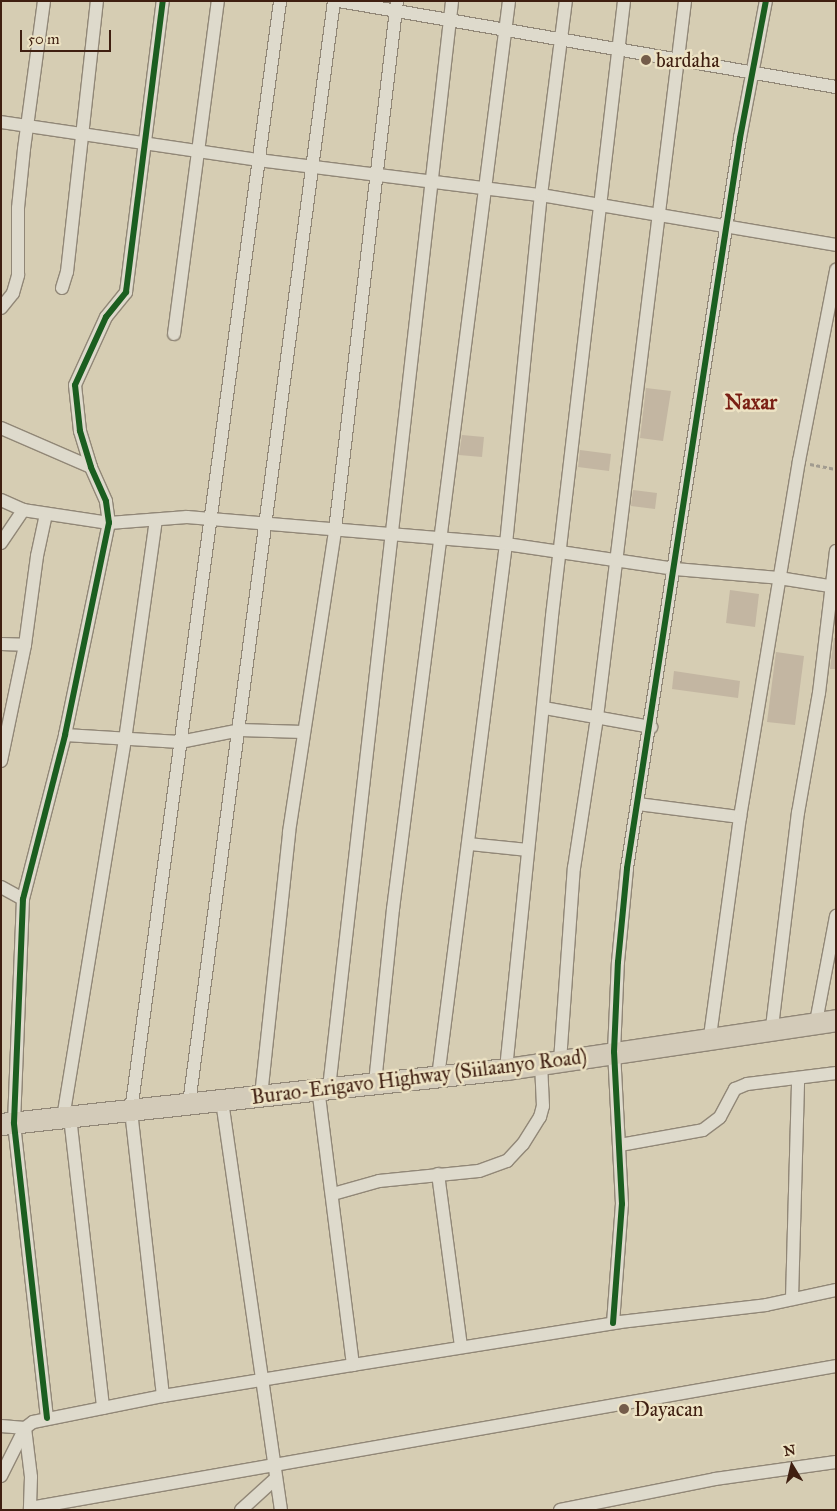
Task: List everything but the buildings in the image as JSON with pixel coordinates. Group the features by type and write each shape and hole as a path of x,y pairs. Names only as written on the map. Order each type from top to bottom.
{"highway":[{"name":"Burao-Erigavo Highway (Siilaanyo Road)","path":"8,1124 506,1069 710,1036 826,1021"}],"street":[{"path":"1,308 13,293 18,275 18,208 44,1"},
{"path":"62,288 67,272 97,1"},
{"path":"47,1418 8,1124 23,898 65,735 109,523 106,501 90,468 80,431 75,385 106,317 126,292 162,1"},
{"path":"174,334 200,150 218,1"},
{"path":"163,1396 131,1111 210,519 232,378 258,160 280,1"},
{"path":"189,1104 240,730 264,523 334,1"},
{"path":"339,1 396,6 449,21 505,28 836,87"},
{"path":"353,1365 323,1088 392,536 452,1"},
{"path":"375,1083 393,908 509,1"},
{"path":"438,1076 506,544 541,195 566,1"},
{"path":"506,1069 527,850 601,205 616,49 624,1"},
{"path":"333,1194 379,1181 494,1168 507,1161 523,1144 544,1106 551,1063 574,868 597,717 685,1"},
{"path":"612,1324 622,1204 614,1052 618,962 638,804 752,71 766,1"},
{"path":"261,1096 275,951 303,732 335,530 396,6"},
{"path":"1,122 81,132 258,160 541,195 836,245"},
{"path":"710,1036 740,817 779,578 836,270"},
{"path":"1,428 90,468"},
{"path":"1,500 23,510 109,523 187,517 440,541 506,544 675,570 779,578 833,587"},
{"path":"1,543 23,510"},
{"path":"1,761 25,645 37,556 46,514"},
{"path":"103,1408 67,1118 125,740 156,520"},
{"path":"772,1027 797,822 819,693 836,551"},
{"path":"1,644 25,645"},
{"path":"544,708 651,727"},
{"path":"65,735 180,742 240,730 303,732"},
{"path":"638,804 740,817"},
{"path":"469,844 527,850"},
{"path":"1,887 23,898"},
{"path":"826,1021 836,916"},
{"path":"620,1145 703,1130 720,1117 736,1089 747,1084 836,1073"},
{"path":"792,1299 798,1078"},
{"path":"222,1101 281,1510"},
{"path":"438,1174 461,1346"},
{"path":"1,1426 25,1428 47,1418 163,1396 262,1381 461,1346 792,1299 836,1290"},
{"path":"25,1428 30,1476 30,1509 276,1472 836,1366"},
{"path":"1,1476 25,1428"},
{"path":"560,1510 714,1479 836,1462"},
{"path":"241,1510 276,1472"}],"path":[{"path":"799,462 836,469"}],"cycle path":[{"path":"47,1418 14,1123 23,899 65,735 109,523 106,501 91,467 80,431 75,385 106,317 126,292 163,1"},
{"path":"613,1323 622,1204 614,1052 618,962 627,868 740,138 766,1"}],"place":[{"name":"bardaha","path":"646,60"},
{"name":"Dayacan","path":"624,1409"}],"district":[{"name":"Naxar","path":"751,402"}]}
